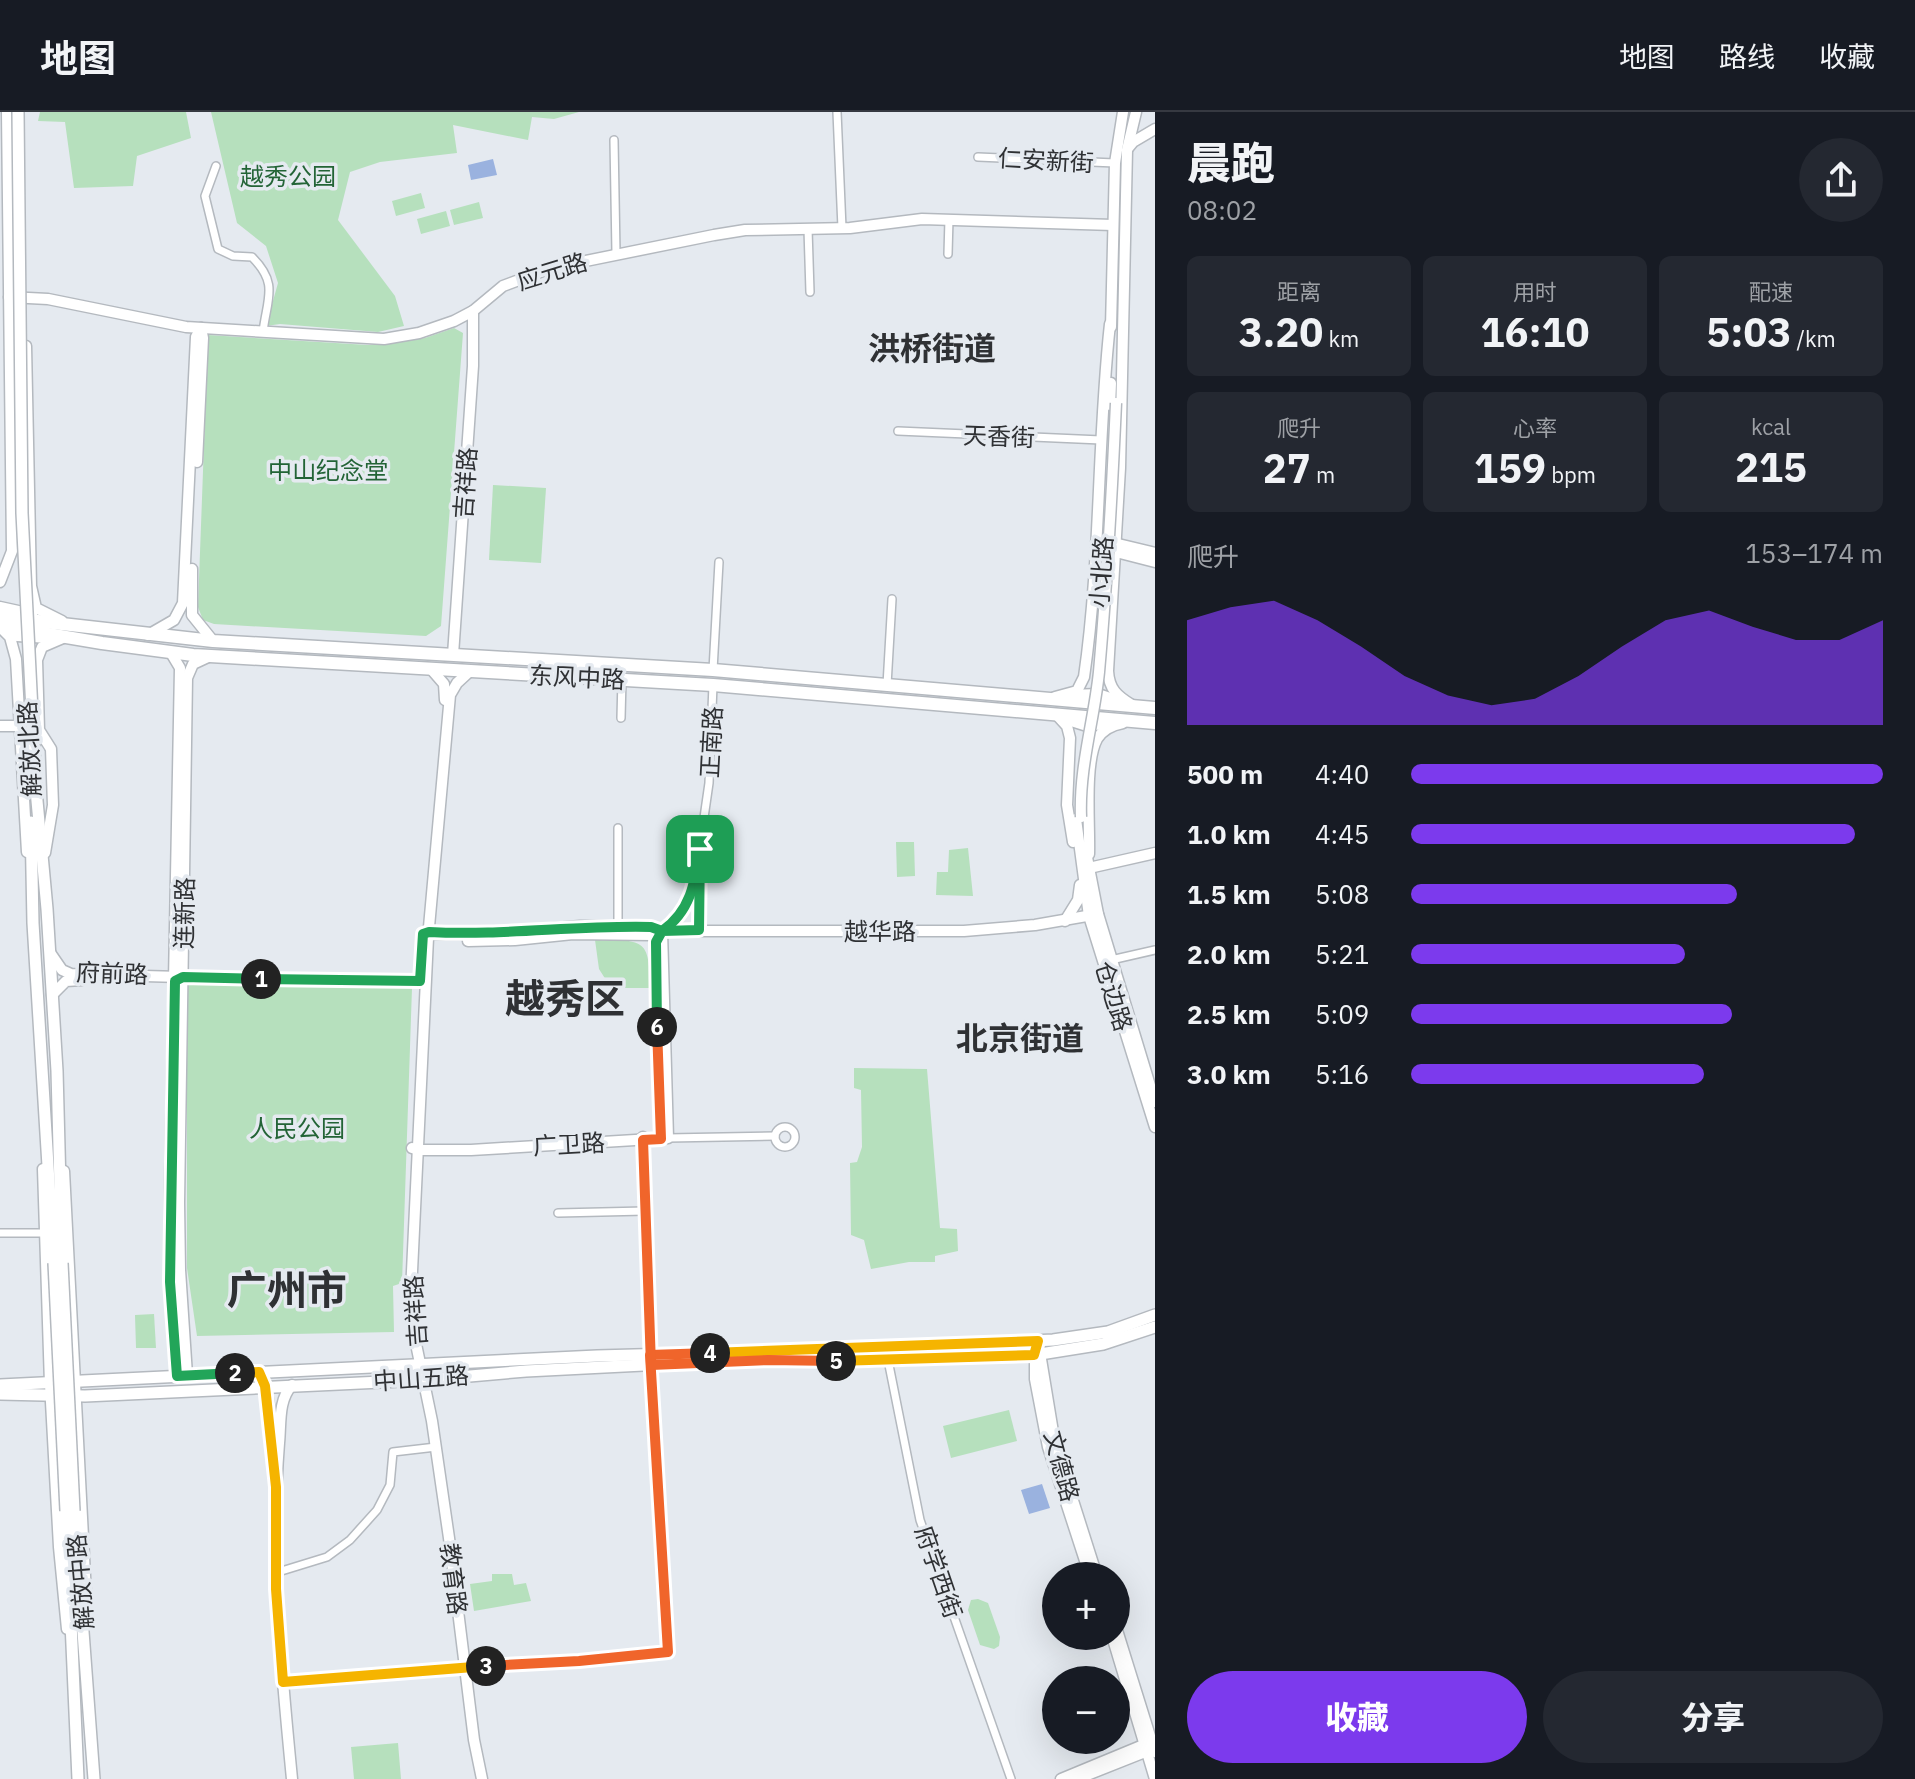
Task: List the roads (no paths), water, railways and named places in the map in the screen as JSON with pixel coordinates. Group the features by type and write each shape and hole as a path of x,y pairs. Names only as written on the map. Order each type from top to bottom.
{"highway":[{"name":"东风中路","path":"0,615 213,641 713,670 1155,708"},
{"name":"东风中路","path":"0,627 171,653 713,685 1155,723"}],"main road":[{"name":"解放北路","path":"18,112 22,528 34,790 32,880 43,1111 58,1263"},
{"name":"解放北路","path":"34,790 45,879 58,1112 61,1387"},
{"path":"791,1355 1095,1335 1155,1315"},
{"path":"791,1355 888,1360 1038,1354 1103,1344 1155,1327"},
{"name":"中山五路","path":"61,1387 259,1372 791,1355"},
{"name":"中山五路","path":"61,1387 77,1396 424,1380 650,1360"},
{"path":"0,1385 61,1387"},
{"path":"0,1394 61,1387"},
{"name":"解放中路","path":"61,1387 94,1779"},
{"name":"解放中路","path":"70,1511 71,1649 78,1779"}],"street":[{"path":"0,582 12,551 4,127 7,112"},
{"name":"解放北路","path":"18,112 31,586 36,608 76,626"},
{"path":"837,112 842,228"},
{"name":"小北路","path":"1084,671 1096,543 1110,324 1115,163 1123,112"},
{"name":"小北路","path":"1108,671 1117,548 1127,150 1136,112"},
{"path":"1127,150 1155,129"},
{"path":"1138,140 1155,135"},
{"path":"614,140 616,253"},
{"name":"仁安新街","path":"978,157 1115,163"},
{"path":"216,166 205,196 218,249 233,256 252,257 265,270 270,283 263,332"},
{"name":"应元路","path":"25,294 148,313 190,322 201,328 384,339 419,333 473,311 503,286 551,268 745,230 842,228 922,219 1113,225"},
{"path":"948,254 949,219"},
{"path":"808,229 810,292"},
{"path":"9,297 25,294"},
{"name":"吉祥路","path":"453,655 473,366 473,311"},
{"name":"小北路","path":"1110,324 1113,404"},
{"path":"148,635 174,620 183,603 196,337 201,328"},
{"path":"201,328 191,610 194,621 213,641"},
{"name":"小北路","path":"1079,818 1076,774 1091,689 1113,404 1121,350"},
{"name":"天香街","path":"898,431 1101,440"},
{"path":"1098,508 1106,517 1118,511"},
{"path":"1096,543 1155,553"},
{"path":"1117,548 1155,562"},
{"path":"12,551 18,563 25,563 30,557"},
{"path":"713,670 719,562"},
{"path":"887,685 892,599"},
{"path":"0,607 76,626"},
{"path":"0,627 10,637 15,654 26,842 32,880"},
{"path":"45,879 46,844 53,805 52,763 50,746 39,730 37,655 46,643 66,638"},
{"name":"连新路","path":"171,653 180,668 178,978 182,1376"},
{"name":"连新路","path":"178,978 187,678 193,664 200,658 210,656"},
{"name":"吉祥路","path":"424,1380 416,1366 411,1292 428,849 445,694 442,678 431,669"},
{"name":"吉祥路","path":"417,1148 420,981 450,695 470,671"},
{"path":"1084,671 1097,679 1105,677 1108,671"},
{"path":"1046,699 1077,691 1082,685 1084,671"},
{"path":"1108,671 1109,683 1117,695 1134,706"},
{"path":"621,718 622,679"},
{"name":"正南路","path":"662,931 678,918 689,900 700,849 709,783 713,685"},
{"name":"仓边路","path":"1056,714 1067,726 1070,745 1068,819 1085,865"},
{"path":"1093,749 1100,736 1110,727 1133,721"},
{"path":"0,726 20,726"},
{"path":"20,738 25,732 39,730"},
{"path":"1070,745 1074,737 1084,733 1090,737 1093,749"},
{"name":"仓边路","path":"1085,865 1093,749"},
{"name":"仓边路","path":"1079,818 1094,933 1155,1127"},
{"path":"618,828 618,926"},
{"path":"699,930 700,849"},
{"path":"1094,933 1083,926 1064,921 1078,900 1085,865 1155,853"},
{"name":"仓边路","path":"1093,915 1111,960 1155,1102"},
{"name":"越华路","path":"427,935 501,941 573,934 651,935 662,931 699,930 946,932 1064,921 1093,915"},
{"name":"越华路","path":"427,935 618,926 651,927 662,931"},
{"path":"662,931 664,1136"},
{"path":"1111,960 1155,950"},
{"name":"府前路","path":"50,953 62,970 71,974 420,981"},
{"name":"府前路","path":"52,995 70,980 178,978"},
{"path":"43,1111 44,1233 61,1387"},
{"path":"58,1112 68,1214 61,1387 60,1561 71,1649"},
{"name":"广卫路","path":"417,1148 471,1150 664,1136 775,1136"},
{"path":"283,1682 668,1652 650,1360 643,1138"},
{"path":"558,1213 645,1211"},
{"path":"0,1233 44,1233"},
{"path":"1038,1341 1038,1354"},
{"name":"文德路","path":"1038,1354 1035,1384 1048,1447 1085,1562"},
{"name":"文德路","path":"1038,1354 1055,1444 1093,1562"},
{"name":"府学西街","path":"888,1360 920,1520 1011,1779"},
{"path":"259,1372 265,1386 276,1487"},
{"name":"教育路","path":"424,1380 482,1779"},
{"path":"292,1385 282,1406 276,1487 275,1573 292,1779"},
{"path":"61,1387 77,1396 85,1558 85,1648"},
{"path":"275,1573 327,1557 350,1540 377,1510 390,1485 393,1452 436,1447"},
{"path":"1117,1650 1152,1747"},
{"path":"1123,1650 1152,1747 1155,1779"},
{"path":"1061,1779 1152,1747"},
{"path":"1077,1779 1152,1747"}],"water":[{"path":"493,159 497,175 471,180 468,165"},
{"path":"1042,1484 1050,1508 1029,1514 1021,1490"}],"district":[{"name":"洪桥街道","path":"932,348"},
{"name":"越秀区","path":"565,998"},
{"name":"北京街道","path":"1020,1038"},
{"name":"广州市","path":"287,1289"}],"park label":[{"name":"越秀公园","path":"288,176"},
{"name":"中山纪念堂","path":"328,470"},
{"name":"人民公园","path":"297,1128"}]}
